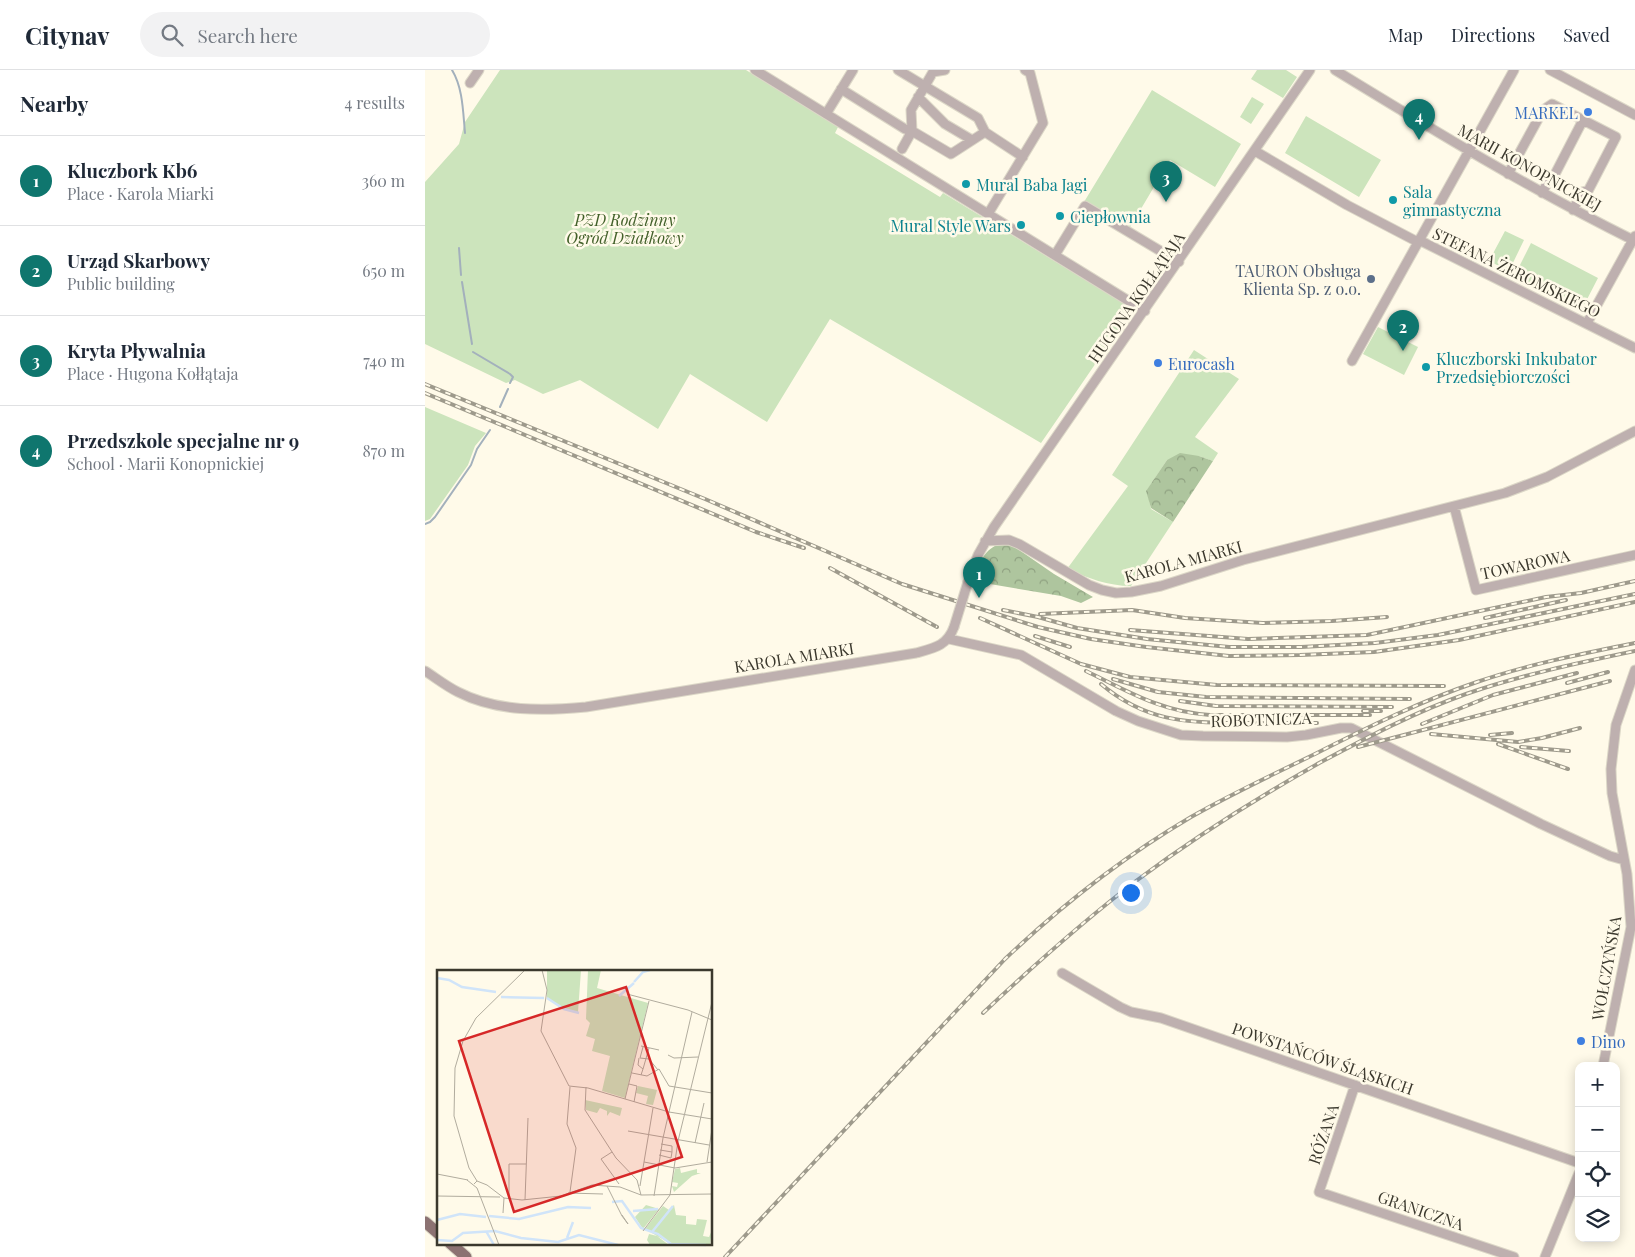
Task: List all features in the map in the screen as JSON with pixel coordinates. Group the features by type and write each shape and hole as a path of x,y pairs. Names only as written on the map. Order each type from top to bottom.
{"main road":[{"path":"425,1222 437,1232"},
{"path":"451,1244 466,1257"}],"street":[{"path":"470,82 479,70"},
{"path":"755,70 1145,311"},
{"path":"826,114 853,70"},
{"path":"899,70 978,118 985,132 1023,157"},
{"path":"902,149 912,131 911,110 933,72 945,70"},
{"path":"988,214 1043,123 1030,73 1025,70"},
{"name":"HUGONA KOŁŁĄTAJA","path":"985,541 1310,70"},
{"name":"MARII KONOPNICKIEJ","path":"1335,70 1508,174 1573,210 1634,239"},
{"path":"1352,361 1514,70"},
{"path":"1550,70 1635,115"},
{"path":"841,89 905,129 912,131 951,154 985,132"},
{"path":"919,97 945,124 972,140"},
{"path":"1508,174 1543,110 1552,104 1615,137 1587,191 1582,192 1573,210"},
{"path":"1542,193 1549,180 1553,178 1583,120"},
{"name":"STEFANA ŻEROMSKIEGO","path":"1255,151 1347,205 1635,348"},
{"path":"1055,255 1085,206 1179,262"},
{"path":"1587,323 1634,239"},
{"name":"KAROLA MIARKI","path":"985,541 1009,540 1102,590 1116,593 1131,592 1161,586 1243,560 1505,493 1547,477 1635,430"},
{"name":"TOWAROWA","path":"1454,506 1476,590 1635,555"},
{"path":"949,639 975,561 985,541"},
{"name":"KAROLA MIARKI","path":"425,671 457,692 479,701 502,706 552,710 586,707 916,653 940,646 949,639"},
{"name":"ROBOTNICZA","path":"949,639 1021,655 1116,711 1153,727 1181,734 1287,737 1351,728 1541,824 1610,856 1624,860"},
{"name":"WOŁCZYŃSKA","path":"1604,1062 1631,927 1631,873 1624,860 1612,793 1611,769 1616,725 1635,670"},
{"name":"POWSTAŃCÓW ŚLĄSKICH","path":"1062,973 1104,999 1131,1012 1161,1018 1575,1162"},
{"name":"RÓŻANA","path":"1319,1192 1355,1086"},
{"path":"1545,1257 1575,1183"},
{"name":"GRANICZNA","path":"1319,1192 1514,1257"}],"green space":[{"name":"PZD Rodzinny Ogród Działkowy","path":"500,70 746,70 838,127 835,133 940,197 943,193 1133,309 1041,443 830,319 767,422 690,374 658,429 580,380 543,394 515,380 506,383 425,344 425,182 459,144 465,122"},
{"path":"1257,70 1286,70 1297,77 1283,98 1251,79"},
{"path":"1152,90 1241,144 1215,187 1170,160 1129,229 1084,202"},
{"path":"1252,97 1264,104 1251,124 1240,117"},
{"path":"1306,116 1381,160 1359,197 1285,153"},
{"path":"1505,231 1524,240 1509,271 1489,261"},
{"path":"1531,243 1598,278 1581,311 1514,277"},
{"path":"1378,327 1418,347 1404,375 1363,354"},
{"path":"1194,350 1239,379 1195,437 1218,453 1213,461 1199,456 1167,460 1147,490 1151,509 1173,522 1131,586 1106,583 1067,569 1128,486 1112,475"},
{"path":"425,407 486,433 475,446 468,465 430,519 425,521"},
{"path":"1180,453 1199,456 1213,461 1173,522 1151,508 1146,491 1167,460"},
{"path":"1001,543 1015,547 1054,574 1093,597 1081,603 1061,596 978,582 974,574 982,559 987,552"}],"waterway":[{"path":"452,70 460,92 465,133"},
{"path":"459,248 461,275"},
{"path":"462,282 472,344"},
{"path":"473,352 510,374 513,377 510,383"},
{"path":"500,407 508,389"},
{"path":"425,524 435,517 471,465 477,449 490,430"}],"railway":[{"path":"425,384 705,499 902,584 1038,627 1091,639 1229,656 1374,652 1459,640 1635,602"},
{"path":"425,393 756,532 804,548"},
{"path":"830,568 937,627"},
{"path":"1130,630 1248,639 1367,635 1546,597 1581,593 1635,581"},
{"path":"1003,610 1077,628 1147,639 1229,647 1301,647 1375,643 1438,635 1635,594"},
{"path":"1485,618 1566,600"},
{"path":"1040,614 1132,610 1185,618 1263,623 1387,617"},
{"path":"980,618 1081,664 1130,677 1217,685 1444,686"},
{"path":"1035,636 1070,647"},
{"path":"725,1257 1005,959 1071,901 1141,848 1191,817 1237,792 1375,724 1436,697 1516,670 1635,643"},
{"path":"983,1013 1096,912 1136,881 1227,819 1321,762 1410,717 1466,694 1529,675 1635,651"},
{"path":"1086,671 1146,700 1176,710 1193,713 1210,715 1370,715"},
{"path":"1567,683 1608,672"},
{"path":"1422,724 1493,695 1577,673"},
{"path":"1113,679 1158,692 1206,697 1410,699"},
{"path":"1358,747 1610,681"},
{"path":"1101,684 1134,706 1166,717 1219,723 1317,723"},
{"path":"1180,701 1216,706 1392,707"},
{"path":"1363,711 1381,711"},
{"path":"1431,734 1518,742 1580,728"},
{"path":"1490,735 1512,733"},
{"path":"1498,744 1568,769"},
{"path":"1521,747 1569,751"}],"place":[{"name":"MARKEL","path":"1588,112"},
{"name":"Przedszkole specjalne nr 9","path":"1419,140"},
{"name":"Mural Baba Jagi","path":"966,184"},
{"name":"Sala gimnastyczna","path":"1393,200"},
{"name":"Kryta Pływalnia","path":"1166,202"},
{"name":"Ciepłownia","path":"1060,216"},
{"name":"Mural Style Wars","path":"1021,225"},
{"name":"TAURON Obsługa Klienta Sp. z o.o.","path":"1371,279"},
{"name":"Urząd Skarbowy","path":"1403,351"},
{"name":"Eurocash","path":"1158,363"},
{"name":"Kluczborski Inkubator Przedsiębiorczości","path":"1426,367"},
{"name":"Kluczbork Kb6","path":"979,598"},
{"name":"Dino","path":"1581,1041"}]}
